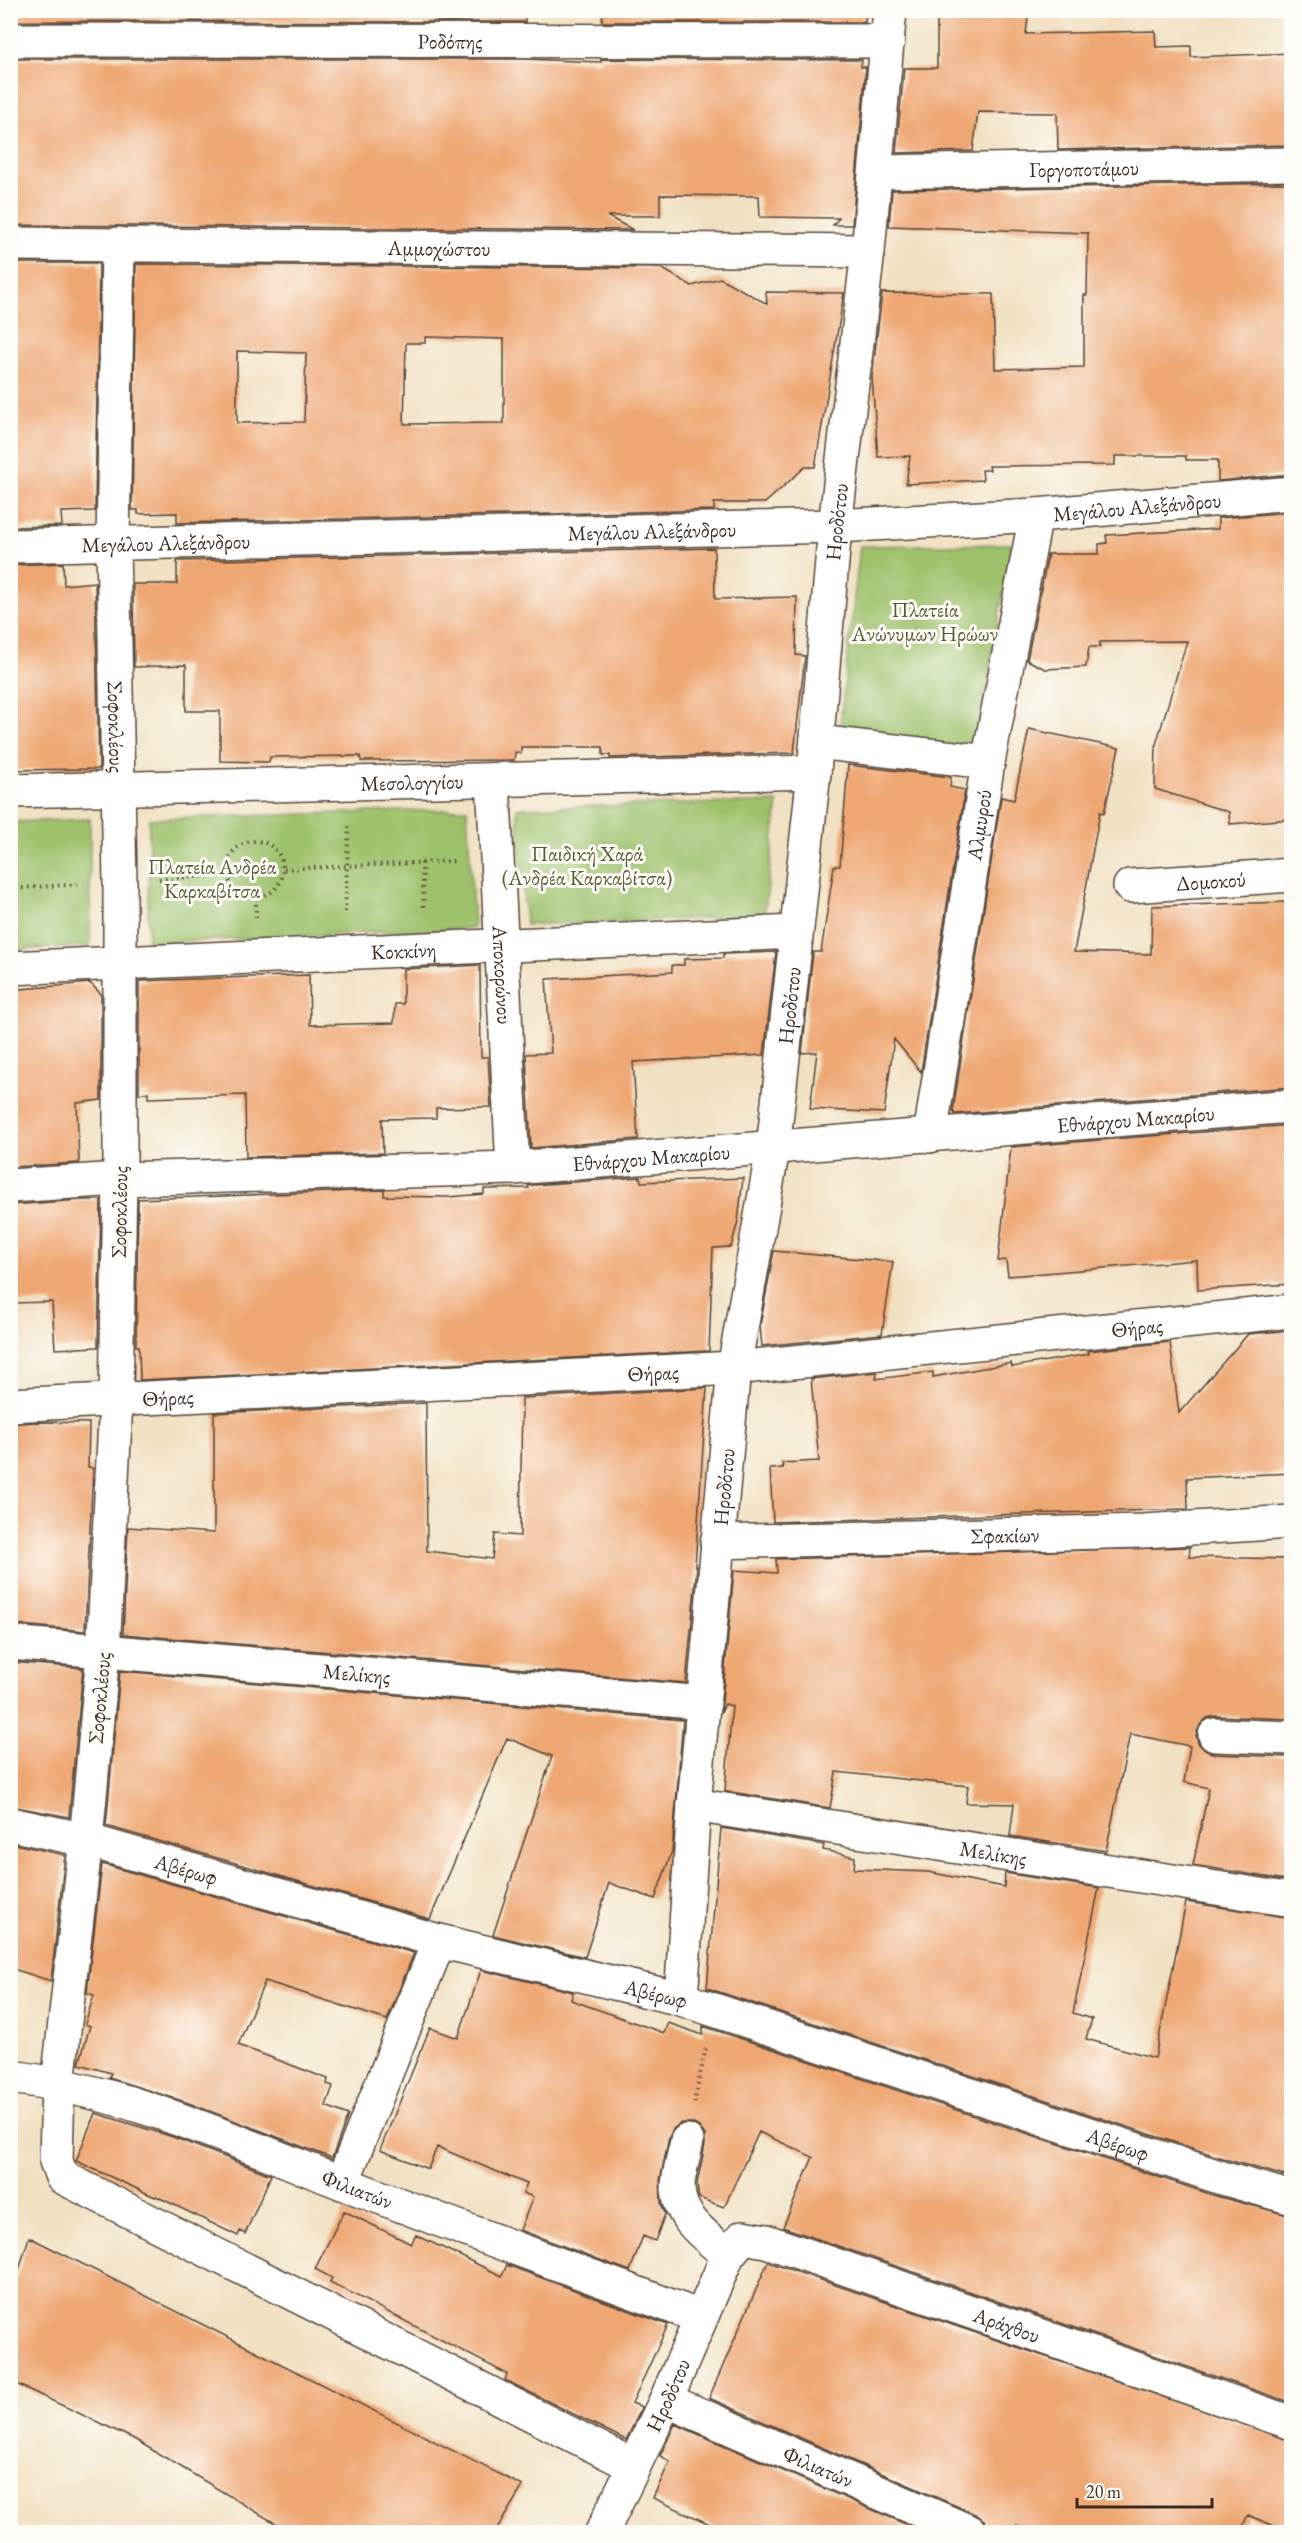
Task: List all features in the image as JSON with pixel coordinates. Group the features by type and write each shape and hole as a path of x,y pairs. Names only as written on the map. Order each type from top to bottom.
{"street":[{"name":"Ροδόπης","path":"10,40 889,26"},
{"name":"Ηροδότου","path":"681,1999 694,1805 734,1368 772,1149 816,757 836,526 868,251 889,26"},
{"name":"Γοργοποτάμου","path":"876,172 1292,164"},
{"name":"Αμμοχώστου","path":"10,244 868,251"},
{"name":"Σοφοκλέους","path":"118,244 113,544 120,790 120,1179 116,1401 103,1653 86,1840 58,2083 56,2162 62,2177 634,2466"},
{"name":"Μεγάλου Αλεξάνδρου","path":"10,546 836,526 1036,515 1292,493"},
{"name":"Αλμυρού","path":"930,1136 988,762 1036,515"},
{"name":"Μεσολογγίου","path":"10,791 493,780 816,757 988,762"},
{"name":"Αποκορώνου","path":"493,780 513,1168"},
{"name":"Δομοκού","path":"1130,886 1292,875"},
{"name":"Κοκκίνη","path":"10,969 796,932"},
{"name":"Εθνάρχου Μακαρίου","path":"10,1186 120,1179 513,1168 1292,1106"},
{"name":"Θήρας","path":"10,1405 734,1368 1292,1311"},
{"name":"Σφακίων","path":"717,1542 1143,1531 1292,1522"},
{"name":"Μελίκης","path":"10,1643 103,1653 704,1703"},
{"path":"1215,1735 1292,1738"},
{"name":"Μελίκης","path":"694,1805 1292,1900"},
{"name":"Αβέρωφ","path":"10,1824 86,1840 439,1941 681,1999 1222,2178 1292,2198"},
{"path":"342,2183 439,1941"},
{"name":"Φιλιατών","path":"10,2078 58,2083 169,2114 342,2183 700,2317"},
{"path":"687,2141 678,2188 682,2207 693,2225 728,2255"},
{"name":"Αράχθου","path":"728,2255 743,2237 766,2241 1292,2423"},
{"name":"Ηροδότου","path":"602,2532 666,2400 728,2255"},
{"name":"Φιλιατών","path":"666,2400 970,2532"}],"path":[{"path":"344,954 351,783"},
{"path":"256,840 268,843 278,851 284,869 277,887 268,895 256,898 243,895 233,887 227,875 227,863 233,851 243,843 256,840"},
{"path":"284,869 496,858"},
{"path":"10,889 227,875"},
{"path":"687,2141 702,2057 720,2011"}],"green space":[{"name":"Πλατεία Ανώνυμων Ηρώων","path":"1012,544 975,747 839,734 860,546"},
{"name":"Παιδική Χαρά (Ανδρέα Καρκαβίτσα)","path":"778,802 764,916 526,925 517,808"},
{"name":"Πλατεία Ανδρέα Καρκαβίτσα","path":"467,809 474,928 148,943 149,819"},
{"name":"Πλατεία Ανδρέα Καρκαβίτσα","path":"90,819 90,946 11,950 11,822"}],"building":[{"path":"10,10 525,10 525,22 10,21"},
{"path":"603,10 866,10 865,22 602,22"},
{"path":"937,10 1029,10 1026,34 1155,31 1156,47 1191,46 1191,57 1292,53 1292,145 1058,150 1057,113 978,112 973,151 896,153 904,68 937,68"},
{"path":"10,59 524,59 601,62 601,59 862,60 861,67 866,67 852,225 833,225 839,218 760,217 759,196 660,195 660,216 607,216 633,230 10,225"},
{"path":"1292,183 1292,474 1218,481 1218,460 1186,460 1186,456 1115,456 1115,465 989,466 990,470 982,470 983,480 906,484 910,456 878,457 872,378 882,293 993,294 995,369 1084,367 1084,295 1087,295 1088,233 889,226 892,190"},
{"path":"10,263 99,263 95,511 61,512 62,526 10,527"},
{"path":"136,264 661,268 692,286 720,278 767,304 766,292 844,293 815,467 805,467 765,503 714,503 714,510 177,523 177,513 138,514 138,510 132,510","holes":["425,337 504,339 504,423 404,424 406,343 425,343","237,351 306,353 304,422 237,423"]},
{"path":"1292,512 1292,819 1230,824 1229,812 1155,789 1156,744 1187,641 1100,642 1100,647 1089,647 1086,667 1045,669 1027,660 1048,554 1099,554 1099,544 1107,543 1106,535 1218,529 1218,518"},
{"path":"714,548 715,599 797,597 796,655 805,656 794,753 610,758 610,755 603,755 603,747 521,747 521,753 515,752 514,760 361,761 360,756 270,757 269,762 220,761 220,711 186,711 186,665 134,667 133,584 177,584 177,561"},
{"path":"63,563 64,585 95,582 99,769 10,770 10,565"},
{"path":"1029,729 1119,748 1104,813 1100,812 1074,952 1151,954 1152,906 1292,902 1292,1087 955,1114 953,1111 1001,797 1014,800"},
{"path":"848,765 951,777 950,787 965,790 921,1072 894,1039 884,1113 810,1109 817,1052 802,1053 813,952 821,952 834,866 840,866"},
{"path":"776,952 764,1055 633,1062 638,1139 531,1148 526,1054 551,1053 546,979 672,972 672,965 684,965 684,959 723,958 723,954"},
{"path":"480,965 481,1057 488,1057 491,1107 436,1108 436,1118 382,1119 383,1153 246,1157 245,1095 148,1098 148,1092 139,1094 139,981 309,975 310,1025 394,1023 395,1004 403,1004 403,969"},
{"path":"90,983 101,994 101,1100 77,1103 79,1163 10,1167 10,990"},
{"path":"1292,1125 1292,1284 1198,1290 1197,1260 1008,1276 1006,1260 998,1261 1011,1147"},
{"path":"640,1177 641,1182 743,1178 738,1221 731,1247 713,1248 709,1351 140,1380 139,1346 136,1346 138,1199 384,1190 384,1196 448,1197 484,1194 484,1189 529,1188 528,1186 534,1185"},
{"path":"101,1200 98,1347 55,1349 52,1302 10,1303 10,1205"},
{"path":"774,1251 893,1262 882,1334 762,1346 760,1326"},
{"path":"1292,1330 1292,1473 1187,1478 1188,1509 773,1522 770,1469 783,1468 782,1463 819,1461 811,1379 877,1372 876,1379 933,1372 933,1377 1011,1363 1012,1367 1089,1354 1088,1351 1170,1342 1179,1413 1248,1334"},
{"path":"707,1388 695,1566 697,1566 686,1683 123,1634 128,1527 214,1533 214,1413 426,1403 427,1551 492,1559 495,1534 520,1536 522,1398"},
{"path":"89,1423 88,1467 93,1468 85,1631 10,1624 14,1477 10,1477 10,1424"},
{"path":"1190,1547 1189,1557 1292,1559 1292,1719 1215,1716 1207,1718 1200,1725 1196,1735 1198,1743 1205,1750 1214,1754 1292,1757 1292,1881 1193,1865 1209,1788 1184,1782 1190,1746 1130,1734 1106,1851 1010,1836 1014,1804 966,1803 968,1786 836,1772 830,1808 725,1791 732,1706 725,1704 721,1713 734,1570 777,1573 776,1559"},
{"path":"10,1662 83,1668 69,1817 10,1806"},
{"path":"120,1671 683,1720 672,1851 655,1899 609,1883 585,1957 493,1935 552,1756 507,1738 430,1919 106,1826"},
{"path":"721,1828 824,1845 823,1850 855,1857 854,1869 928,1872 1004,1887 1005,1873 1099,1888 1073,2013 1092,2019 1086,2039 1155,2058 1186,1902 1292,1918 1292,2178 1228,2160 707,1988"},
{"path":"10,1843 65,1855 51,1981 10,1968"},
{"path":"102,1864 414,1953 387,2020 265,1981 238,2045 328,2079 327,2084 333,2086 326,2106 348,2115 332,2158 186,2102 109,2078 111,2073 79,2064 90,2026 85,2024 94,1995 87,1993"},
{"path":"481,1970 573,1992 571,2000 664,2033 668,2023 703,2035 703,2026 1216,2196 1292,2216 1292,2403 783,2227 813,2157 759,2132 724,2207 699,2198 697,2184 705,2135 699,2127 692,2123 682,2123 674,2128 669,2137 660,2180 661,2202 665,2214 655,2241 643,2236 630,2271 520,2230 533,2197 523,2193 527,2184 437,2147 428,2169 380,2150 430,2028 458,2038"},
{"path":"95,2113 173,2137 271,2175 245,2234 240,2231 238,2236 156,2196 76,2161"},
{"path":"344,2211 411,2244 416,2235 502,2276 507,2265 668,2325 632,2403 642,2407 626,2440 505,2380 507,2374 330,2282 332,2278 315,2269"},
{"path":"29,2237 523,2486 495,2532 290,2532 134,2439 10,2381 10,2300"},
{"path":"768,2262 1292,2441 1292,2507 1284,2530 1248,2515 1240,2532 1038,2532 1016,2526 1013,2532 988,2532 985,2521 977,2515 709,2398"},
{"path":"675,2424 924,2532 727,2532 653,2498 670,2461 660,2456"}]}
